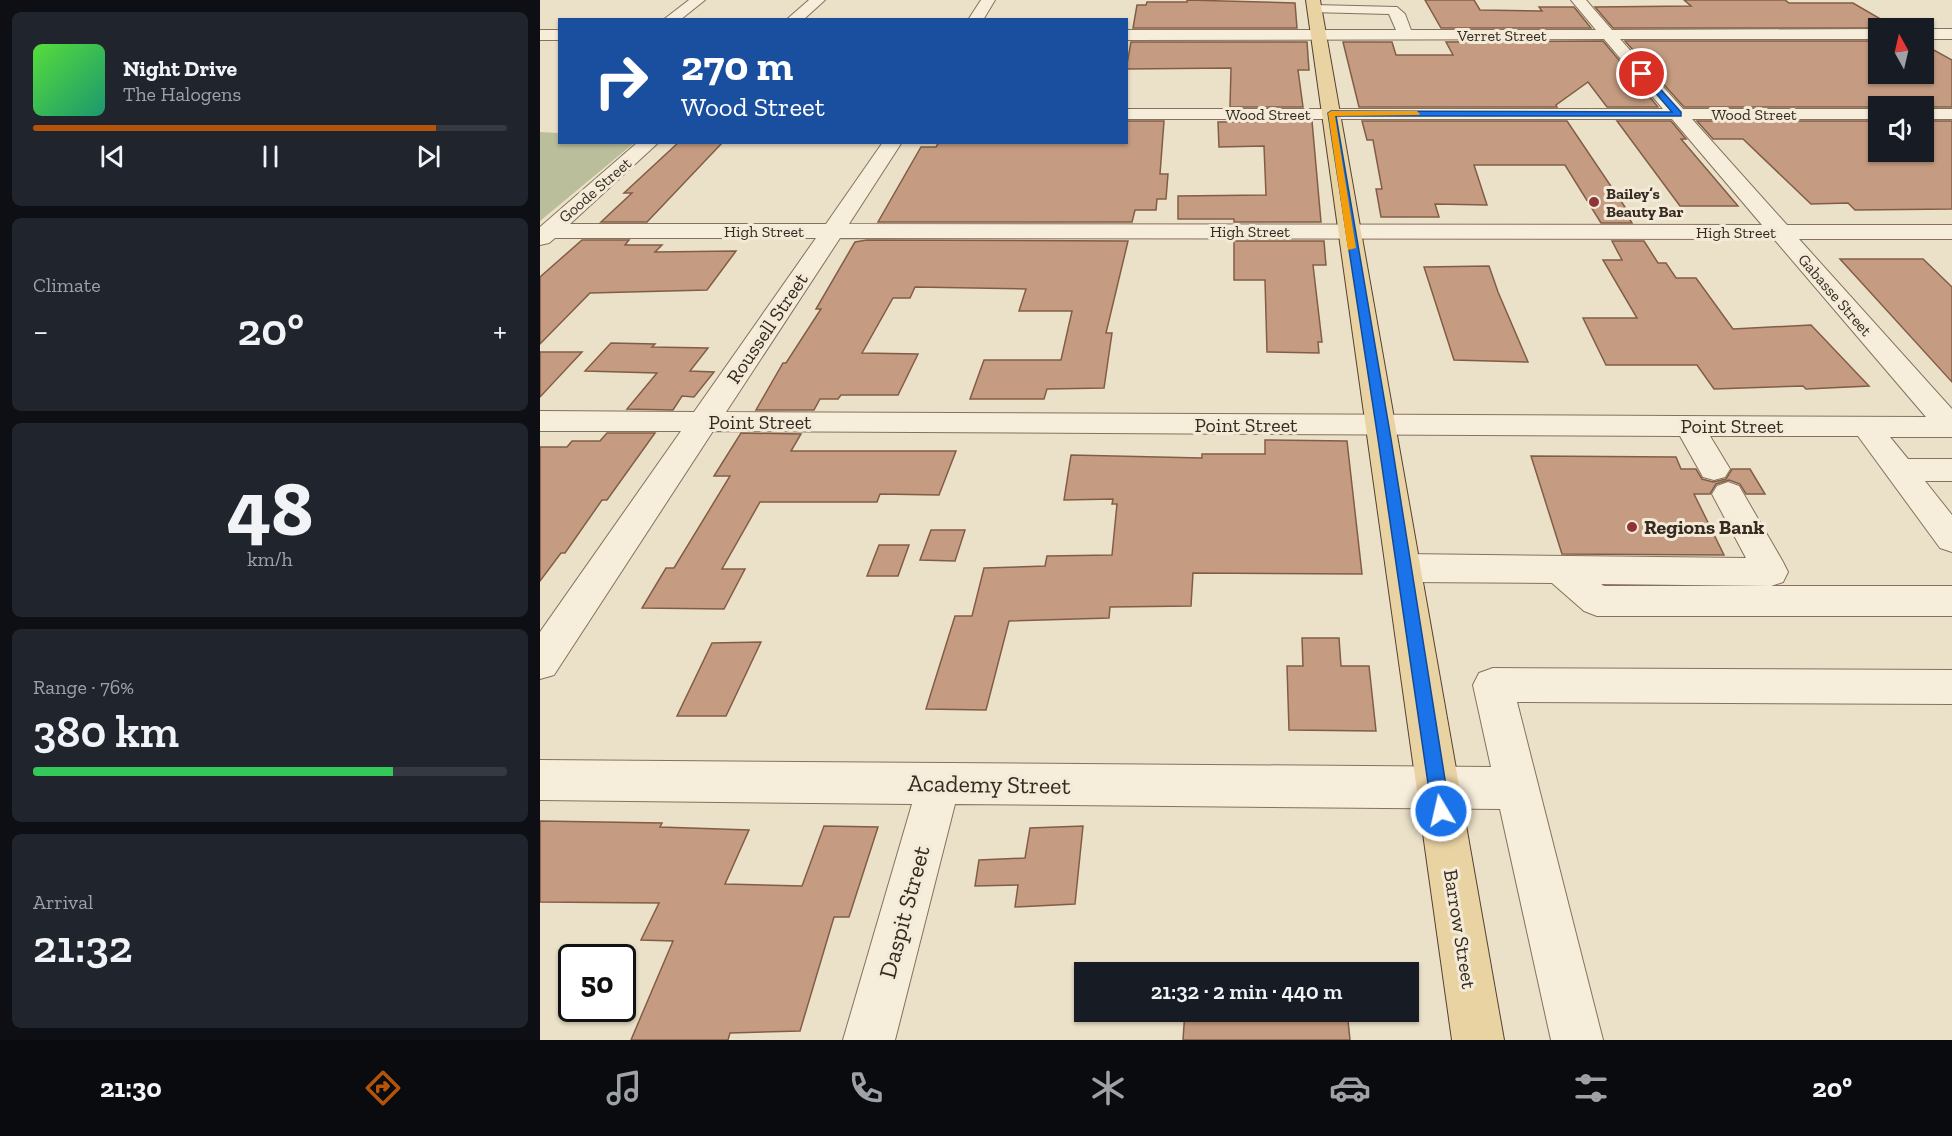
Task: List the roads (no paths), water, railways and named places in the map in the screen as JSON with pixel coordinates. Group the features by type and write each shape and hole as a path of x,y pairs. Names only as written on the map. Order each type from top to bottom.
{"main road":[{"name":"Barrow Street","path":"1316,16 1478,1040"}],"street":[{"path":"672,18 698,0"},
{"path":"796,18 818,0"},
{"path":"976,18 988,0"},
{"name":"Gabasse Street","path":"1578,0 1951,427"},
{"path":"1316,16 1389,10 1396,12 1403,29"},
{"name":"Verret Street","path":"1128,35 1316,16 1403,29 1608,35 1868,34"},
{"path":"1934,34 1952,34"},
{"path":"540,35 558,35"},
{"name":"Wood Street","path":"1128,114 1190,116 1331,113 1868,114"},
{"path":"1934,114 1952,114"},
{"name":"Goode Street","path":"544,235 648,144"},
{"name":"Roussell Street","path":"540,663 892,144"},
{"name":"High Street","path":"544,235 1177,226 1349,232 1952,232"},
{"name":"Point Street","path":"540,421 1951,427"},
{"path":"1404,568 1772,572 1690,426"},
{"path":"1867,427 1952,539"},
{"path":"1900,470 1952,470"},
{"path":"1560,570 1597,601 1952,601"},
{"path":"1577,1040 1493,686 1952,687"},
{"name":"Academy Street","path":"540,780 1517,788"},
{"name":"Daspit Street","path":"869,1040 939,783"}],"place":[{"name":"Bailey’s Beauty Bar","path":"1594,202"},
{"name":"Regions Bank","path":"1632,527"}]}
